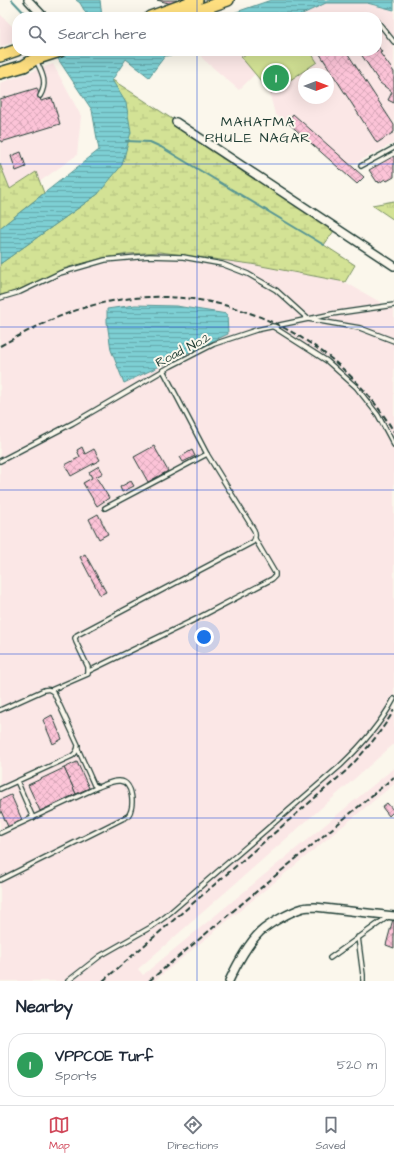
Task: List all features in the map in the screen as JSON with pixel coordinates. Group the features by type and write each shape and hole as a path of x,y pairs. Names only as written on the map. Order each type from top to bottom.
{"main road":[{"path":"193,12 228,0"},
{"path":"162,12 190,1"},
{"path":"0,56 12,52"},
{"path":"15,56 16,68"},
{"path":"0,73 24,66 43,56"}],"street":[{"path":"28,0 39,12"},
{"path":"176,122 394,266"},
{"path":"229,981 235,967 250,944 261,931 283,916 304,908 315,907 392,916"}],"lane":[{"path":"382,27 394,42"},
{"path":"35,59 43,74 44,89 40,96"},
{"path":"361,166 394,148"},
{"path":"0,298 20,292 60,272 105,260 149,256 183,257 222,264 248,274 276,290 308,319 360,328 394,341"},
{"name":"Road No.2","path":"0,461 72,423 163,370 214,344 272,326 332,314 394,305"},
{"path":"272,326 327,360 356,387 378,415 394,445"},
{"path":"0,710 44,690 51,690 86,675 89,671 198,618 275,576 275,573 256,539 254,530 207,454 163,370"},
{"path":"106,508 207,454"},
{"path":"89,671 76,642 75,638 77,635 253,542 256,539"},
{"path":"51,690 54,693 78,745 78,749 94,785 98,787"},
{"path":"68,981 100,956 165,918 340,766 367,739 389,709 394,699"},
{"path":"0,789 72,756 78,749"},
{"path":"16,781 33,818"},
{"path":"0,833 98,787 116,781 121,781 126,784 133,799 131,812 128,816 0,880"},
{"path":"330,958 358,937 392,916"},
{"path":"358,937 363,981"}],"shaded area":[{"path":"326,3 367,3 394,10 394,143 348,167 275,114 267,84 255,74 239,90 201,56 382,56 382,12 307,12"},
{"path":"0,14 12,26 12,43 0,47"},
{"path":"53,64 81,116 77,155 0,210 0,83"},
{"path":"160,252 251,264 345,282 394,310 394,744 138,969 143,975 394,768 394,784 154,981 0,981 0,295 14,292 69,267 128,254"}],"green space":[{"path":"313,56 317,62 308,68 298,68 298,75 271,93 241,57"},
{"path":"111,79 336,228 324,245 355,265 345,282 251,264 160,252 128,254 69,267 14,292 0,295 0,264 98,194"},
{"path":"0,164 10,189 36,172 44,193 0,228"},
{"path":"394,201 394,220 372,205"}],"water":[{"path":"76,0 100,0 101,12 85,12 80,3"},
{"path":"271,0 394,0 394,10 367,3 326,3 307,12 236,12"},
{"path":"56,56 165,56 149,77 126,59 112,80 126,103 131,132 122,165 98,194 0,264 0,228 99,150 92,110"},
{"path":"135,305 176,306 227,314 228,334 124,383 111,350 107,322 107,309"}],"building":[{"path":"157,0 177,0 176,5"},
{"path":"321,56 349,56 394,125 394,132 377,143 334,76 334,68 329,68"},
{"path":"362,56 382,56 394,72 394,103 388,100 392,92 380,83"},
{"path":"37,88 41,101 52,98 60,124 1,142 0,99"},
{"path":"293,114 364,177 357,184 287,122"},
{"path":"21,152 26,167 16,171 11,156"},
{"path":"394,156 394,177 387,181 385,179 379,183 378,181 377,182 369,170"},
{"path":"154,446 168,471 148,482 134,457"},
{"path":"82,447 85,454 94,449 100,460 71,476 65,465 80,457 77,450"},
{"path":"192,450 195,456 183,462 180,457"},
{"path":"99,466 103,473 96,477 109,498 97,506 83,483 92,478 89,472"},
{"path":"131,481 134,486 122,492 120,487"},
{"path":"98,514 108,534 99,539 89,519"},
{"path":"85,554 106,592 100,595 80,557"},
{"path":"52,715 62,739 53,744 43,720"},
{"path":"77,762 89,788 76,794 64,768"},
{"path":"64,768 76,794 40,811 28,785"},
{"path":"11,795 23,822 9,829 0,809 0,800"},
{"path":"387,803 394,811 389,816 382,807"},
{"path":"394,919 394,948 386,945"}],"waterway":[{"path":"12,0 23,12"},
{"path":"126,141 150,142 161,147 324,245"}],"railway":[{"path":"0,346 54,319 97,304 153,297 195,299 235,308 273,323 309,343 342,368 370,398 394,432"},
{"path":"103,981 346,771 384,727 394,710"},
{"path":"149,981 394,777"}],"place":[{"name":"VPPCOE Turf","path":"276,78"}],"district":[{"name":"MAHATMA PHULE NAGAR","path":"258,130"}]}
